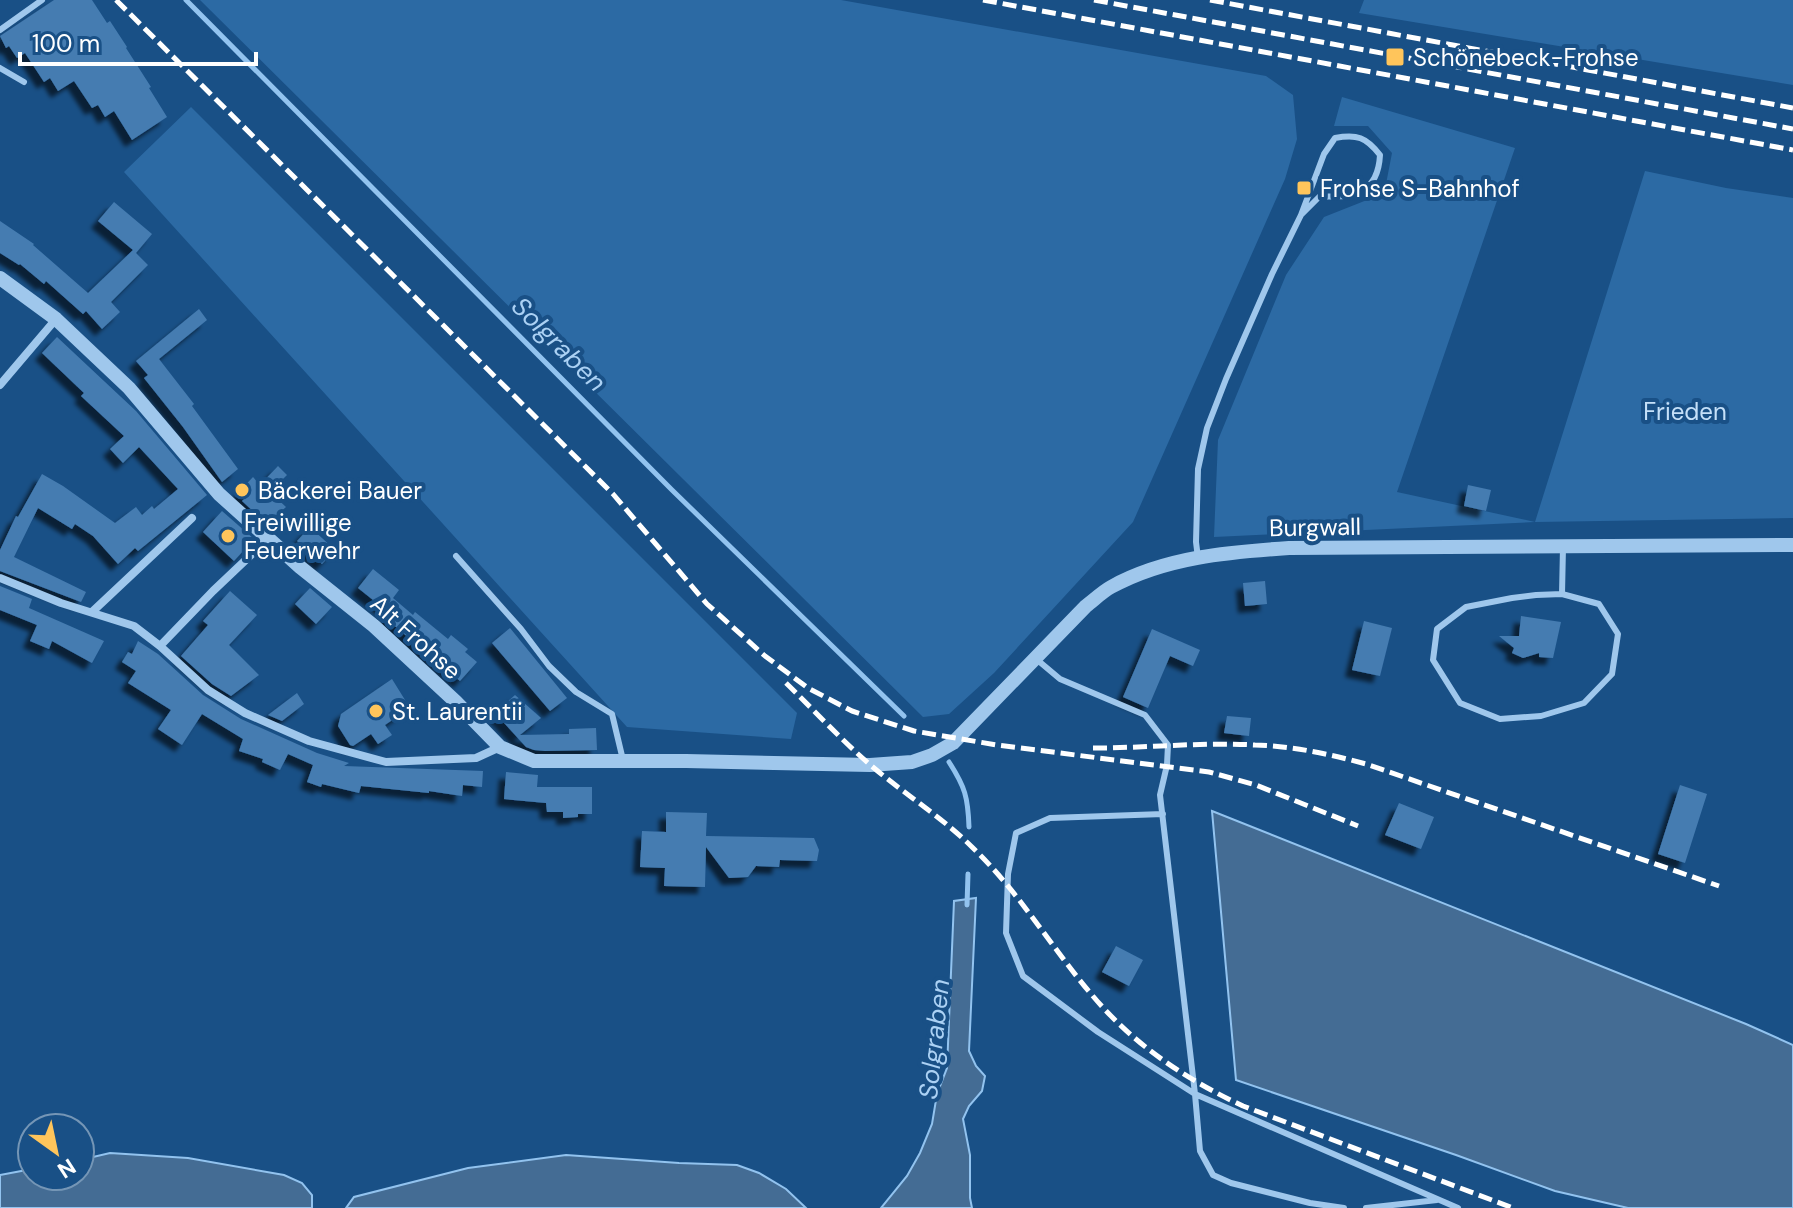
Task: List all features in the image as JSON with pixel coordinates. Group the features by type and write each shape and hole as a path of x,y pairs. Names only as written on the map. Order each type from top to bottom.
{"street":[{"name":"Alt Frohse","path":"0,278 56,319 129,388 219,494 300,567 374,626 500,747 534,761 870,765 912,762"},
{"path":"0,385 56,319"},
{"path":"92,612 192,518"},
{"path":"160,646 268,539"},
{"name":"Burgwall","path":"912,762 953,743 1086,606 1108,589 1164,565 1236,552 1289,548 1793,545"},
{"path":"0,578 61,603 134,626 208,690 245,713 309,741 386,762 476,758 500,747"}],"lane":[{"path":"0,30 42,0"},
{"path":"0,68 24,82"},
{"path":"1198,558 1198,469 1207,428 1226,379 1301,215 1324,154 1335,138 1351,135 1369,142 1380,155 1379,172 1371,185 1356,195 1320,196 1301,215"},
{"path":"1562,594 1563,547"},
{"path":"456,556 521,629 549,666 576,692 612,714 623,760"},
{"path":"1562,594 1599,604 1618,634 1612,674 1584,703 1541,716 1500,719 1460,703 1433,660 1437,629 1466,607 1536,595 1562,594"},
{"path":"1035,658 1060,679 1145,715 1168,745 1160,795 1200,1151 1213,1175 1231,1183 1310,1203 1344,1208"},
{"path":"1163,814 1050,818 1016,833 1008,874 1006,933 1023,976 1098,1032 1195,1094 1458,1208"},
{"path":"1366,1208 1440,1199"}],"green space":[{"path":"200,0 841,0 1266,76 1293,95 1297,139 1285,179 1133,522 994,673 949,714 923,717"},
{"path":"1364,0 1793,0 1793,85 1359,13"},
{"path":"1342,97 1515,148 1397,492 1535,522 1214,537 1218,440 1286,275 1324,217 1372,198 1386,184 1392,153 1368,126 1334,126"},
{"path":"191,107 797,713 791,739 627,727 124,172"},
{"name":"Frieden","path":"1645,171 1793,198 1793,518 1535,522"}],"shaded area":[{"path":"1212,811 1793,1045 1793,1208 1628,1208 1555,1191 1236,1080"},
{"path":"976,898 969,1051 985,1076 982,1091 963,1119 970,1155 972,1208 881,1208 907,1176 932,1124 937,1094 947,1068 954,901"},
{"path":"110,1153 188,1158 284,1175 302,1183 312,1195 312,1208 0,1208 0,1175 16,1172 16,1192 96,1192 96,1156"},
{"path":"566,1155 737,1165 759,1173 786,1189 806,1208 346,1208 354,1197 468,1168"}],"building":[{"path":"54,0 92,0 127,47 167,117 132,140 114,111 105,117 98,105 92,108 74,81 58,91 50,78 44,82 25,53 17,58 9,46 6,48 0,36"},
{"path":"114,202 152,234 136,253 148,265 111,302 120,312 102,329 86,311 83,314 46,281 44,284 20,264 0,253 0,221 34,244 88,293 133,250 98,221"},
{"path":"199,309 207,320 159,359 238,469 222,482 144,378 148,375 136,361"},
{"path":"57,337 136,411 207,495 118,564 93,536 75,524 72,529 38,508 14,557 86,592 81,602 0,571 0,550 16,516 42,474 115,523 136,507 142,515 152,506 154,509 178,489 139,447 123,463 110,449 124,436 81,396 84,393 42,353"},
{"path":"278,466 287,475 270,492 286,507 267,524 242,501 244,499 238,493 253,477 260,485"},
{"path":"1468,485 1491,490 1486,511 1464,506"},
{"path":"222,511 254,539 234,561 203,532"},
{"path":"310,527 335,550 322,564 297,541"},
{"path":"373,569 399,590 393,598 413,615 415,612 448,639 451,635 468,649 465,652 477,662 460,681 384,617 388,612 358,588"},
{"path":"1265,581 1267,604 1245,606 1243,583"},
{"path":"0,586 32,599 29,608 104,641 92,663 52,641 49,649 30,641 37,625 0,610"},
{"path":"310,588 332,607 316,624 295,604"},
{"path":"230,591 257,615 229,645 259,675 231,696 212,684 181,656 208,625 203,621"},
{"path":"1521,616 1561,622 1553,658 1539,657 1539,653 1523,658 1512,653 1514,648 1499,636 1519,636"},
{"path":"1364,621 1392,628 1380,676 1352,670"},
{"path":"510,628 567,698 550,711 492,643"},
{"path":"1152,629 1200,650 1193,666 1170,656 1148,708 1123,697"},
{"path":"138,641 158,654 203,695 241,719 317,753 349,763 344,766 483,771 482,787 463,785 462,796 361,786 359,793 322,784 321,787 307,782 313,765 288,754 280,770 262,762 263,759 239,751 243,739 202,714 182,745 158,729 171,710 128,683 136,671 122,662 128,652 132,654"},
{"name":"St. Laurentii","path":"392,679 410,708 385,725 392,735 378,744 371,734 350,745 338,726 341,714"},
{"path":"297,693 304,704 282,721 268,715"},
{"path":"515,695 541,718 520,735 569,734 569,729 596,728 597,750 545,751 526,747 495,713"},
{"path":"1227,716 1251,718 1249,736 1224,733"},
{"path":"506,772 538,775 537,787 592,787 592,814 563,818 563,812 547,812 546,803 504,799"},
{"path":"1680,785 1707,794 1685,863 1658,854"},
{"path":"1399,803 1434,817 1421,849 1385,835"},
{"path":"666,812 707,813 706,836 814,838 819,850 817,861 780,860 779,867 756,866 748,877 729,878 706,847 705,887 664,886 665,868 640,867 642,831 666,832"},
{"path":"1116,946 1143,960 1129,986 1102,972"}],"waterway":[{"name":"Solgraben","path":"186,0 672,490 904,716"},
{"name":"Solgraben","path":"949,762 965,793 969,827"},
{"name":"Solgraben","path":"967,905 968,874"}],"railway":[{"path":"116,0 613,494 707,604 765,656 808,688 852,711 914,731 997,745 1209,772 1256,785 1358,826"},
{"path":"983,0 1793,150"},
{"path":"1094,0 1793,129"},
{"path":"1210,0 1793,108"},
{"path":"786,683 863,758 949,827 990,865 1092,995 1125,1029 1161,1059 1243,1106 1513,1208"},
{"path":"1093,748 1235,744 1325,754 1366,764 1719,886"}],"place":[{"name":"Schönebeck-Frohse","path":"1395,57"},
{"name":"Frohse S-Bahnhof","path":"1304,188"},
{"name":"Bäckerei Bauer","path":"242,490"},
{"name":"Freiwillige Feuerwehr","path":"228,536"},
{"name":"St. Laurentii","path":"376,711"}]}
